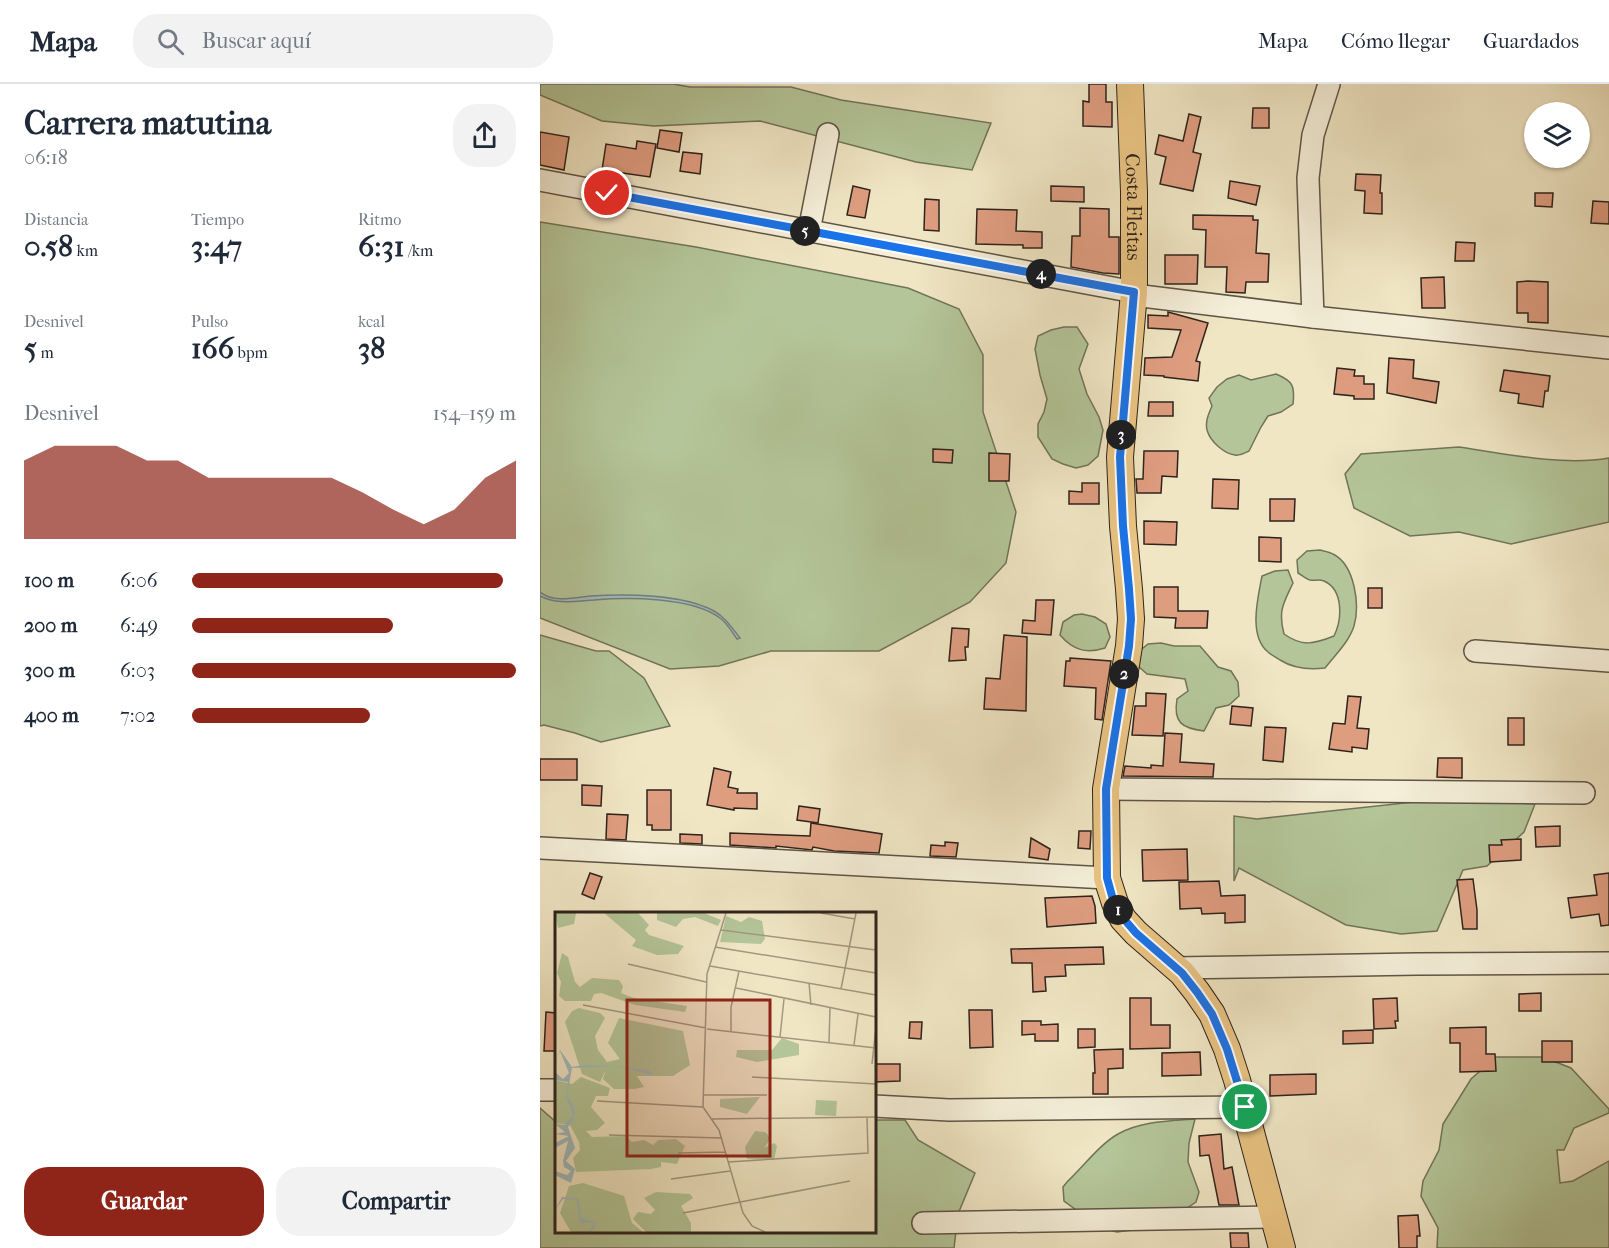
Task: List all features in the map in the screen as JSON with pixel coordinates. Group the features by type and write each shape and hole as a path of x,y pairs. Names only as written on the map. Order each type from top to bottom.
{"main road":[{"name":"Costa Fleitas","path":"1130,84 1134,192 1134,293 1120,457 1130,627 1106,789 1107,878 1114,903 1124,919 1175,968 1197,992 1212,1014 1227,1049 1245,1107 1282,1248"}],"street":[{"path":"1313,317 1308,178 1314,135 1329,84"},
{"path":"809,231 828,134"},
{"path":"540,180 1134,293 1313,317 1609,348"},
{"path":"1475,651 1609,661"},
{"path":"1106,789 1584,793"},
{"path":"540,848 1107,878"},
{"path":"1175,968 1609,963"},
{"path":"876,1107 949,1110 1245,1107"},
{"path":"923,1223 1273,1217"}],"green space":[{"path":"540,84 791,87 841,100 991,123 972,170 916,162 760,121 654,126 602,121 540,95"},
{"path":"540,222 696,247 908,288 959,309 983,355 983,412 1016,512 1006,563 970,602 879,651 771,651 719,666 670,669 540,618"},
{"path":"1064,327 1077,327 1088,344 1079,369 1103,430 1098,456 1088,465 1076,468 1052,459 1038,437 1038,424 1047,399 1035,349 1038,336"},
{"path":"1276,374 1292,385 1293,404 1281,412 1268,416 1249,451 1237,455 1222,450 1207,430 1207,420 1212,406 1209,398 1227,379 1239,375 1251,380"},
{"path":"1459,447 1553,460 1609,458 1609,522 1511,544 1459,532 1410,536 1354,508 1345,474 1361,454"},
{"path":"1307,551 1329,552 1340,559 1351,576 1356,597 1356,617 1349,637 1325,668 1302,668 1280,660 1262,645 1256,626 1258,594 1262,576 1275,571 1288,570 1293,583 1282,608 1281,619 1284,634 1297,641 1308,643 1334,636 1340,614 1335,591 1324,581 1310,580 1298,573 1297,560"},
{"path":"1074,615 1095,617 1106,624 1110,637 1105,648 1092,651 1080,649 1060,635 1063,622"},
{"path":"540,635 596,651 609,651 644,678 670,726 601,742 575,733 540,726"},
{"path":"1161,643 1174,646 1200,646 1218,667 1231,671 1238,682 1239,696 1229,705 1216,708 1204,731 1185,726 1176,714 1177,699 1188,691 1185,679 1147,674 1137,665 1137,653 1148,644"},
{"path":"1468,799 1535,804 1524,832 1487,866 1463,870 1437,931 1401,934 1346,925 1239,868 1234,881 1234,816 1257,819 1414,802"},
{"path":"1496,1057 1543,1057 1571,1068 1609,1109 1609,1113 1574,1128 1564,1150 1557,1150 1560,1183 1573,1181 1609,1161 1609,1248 1437,1248 1438,1228 1421,1196 1423,1181 1439,1150 1443,1124 1471,1079"},
{"path":"540,1108 555,1121 555,1233 876,1233 876,1120 905,1120 918,1140 975,1173 958,1214 954,1248 540,1248"},
{"path":"1195,1119 1189,1143 1188,1162 1199,1192 1196,1202 1169,1220 1117,1232 1101,1228 1064,1201 1063,1187 1111,1138 1136,1126"}],"water":[{"path":"540,592 557,599 636,595 686,601 718,613 740,638 737,639 720,618 708,611 677,602 641,599 559,601 546,599 540,596"}],"building":[{"path":"1089,84 1106,84 1106,102 1112,102 1112,127 1083,126 1083,101 1089,102"},
{"path":"1253,108 1269,108 1269,128 1252,128"},
{"path":"1189,114 1201,117 1193,152 1201,154 1193,191 1160,184 1166,157 1155,154 1159,135 1183,141"},
{"path":"660,130 682,133 679,152 657,148"},
{"path":"540,132 569,137 564,170 540,165"},
{"path":"637,141 656,144 650,177 602,170 606,144 636,149"},
{"path":"683,152 702,154 700,174 680,171"},
{"path":"1356,174 1381,175 1382,214 1364,213 1365,191 1355,190"},
{"path":"1230,181 1260,186 1256,205 1228,198"},
{"path":"853,186 870,190 865,218 847,215"},
{"path":"1051,186 1084,187 1084,202 1051,201"},
{"path":"1535,193 1553,193 1552,207 1535,206"},
{"path":"925,199 939,200 939,231 924,230"},
{"path":"1593,201 1609,202 1609,224 1591,223"},
{"path":"1080,208 1109,209 1109,237 1119,237 1119,274 1071,267 1072,236 1080,236"},
{"path":"977,209 1017,210 1016,231 1042,232 1042,248 1023,248 1023,245 976,244"},
{"path":"1193,215 1253,216 1253,220 1258,220 1256,253 1269,254 1268,282 1246,282 1245,293 1226,292 1227,267 1205,267 1206,230 1193,229"},
{"path":"1456,242 1475,243 1474,261 1455,261"},
{"path":"1165,255 1198,255 1197,284 1165,284"},
{"path":"1444,277 1445,308 1422,308 1421,278"},
{"path":"1517,282 1548,282 1548,323 1528,322 1528,313 1517,313"},
{"path":"1168,312 1208,323 1196,361 1200,362 1198,381 1144,375 1145,358 1172,357 1181,330 1148,328 1148,315 1168,316"},
{"path":"1389,358 1414,360 1413,378 1439,382 1436,403 1387,393"},
{"path":"1337,368 1355,370 1354,376 1364,376 1364,384 1374,384 1374,399 1354,399 1354,396 1334,394"},
{"path":"1504,370 1550,376 1543,407 1518,403 1519,394 1500,391"},
{"path":"1149,402 1173,402 1173,416 1148,416"},
{"path":"933,449 953,450 952,463 933,462"},
{"path":"1144,451 1178,451 1177,477 1162,476 1161,493 1137,493 1136,479 1143,479"},
{"path":"989,453 1010,454 1009,481 989,481"},
{"path":"1213,479 1239,480 1238,509 1212,508"},
{"path":"1082,483 1099,483 1099,504 1069,504 1069,491 1082,492"},
{"path":"1270,499 1295,499 1294,521 1270,521"},
{"path":"1144,521 1177,522 1176,545 1144,544"},
{"path":"1259,537 1281,538 1281,562 1259,561"},
{"path":"1154,587 1178,587 1178,611 1208,611 1207,628 1175,628 1176,618 1154,617"},
{"path":"1368,588 1382,588 1382,608 1368,608"},
{"path":"1036,600 1054,600 1051,635 1022,633 1023,620 1035,621"},
{"path":"952,628 969,629 968,647 965,647 966,660 949,661"},
{"path":"1004,635 1027,637 1026,711 984,709 986,678 1000,679"},
{"path":"1070,658 1111,661 1102,720 1095,719 1096,688 1064,686 1066,661 1070,661"},
{"path":"1146,693 1166,694 1163,736 1132,735 1135,706 1146,706"},
{"path":"1348,696 1361,697 1357,728 1369,729 1367,749 1352,747 1352,752 1329,749 1333,723 1345,724"},
{"path":"1232,706 1253,708 1251,726 1230,724"},
{"path":"1508,718 1524,718 1524,745 1508,745"},
{"path":"1265,727 1286,728 1283,762 1263,760"},
{"path":"1165,733 1182,734 1180,762 1214,764 1213,777 1123,776 1125,766 1151,768 1151,765 1163,766"},
{"path":"1438,758 1462,758 1462,778 1437,777"},
{"path":"540,759 577,759 577,780 540,780"},
{"path":"714,768 731,772 728,787 738,789 737,793 757,793 757,809 734,808 734,810 707,805"},
{"path":"582,785 602,786 601,806 582,805"},
{"path":"647,790 671,790 671,830 652,830 652,825 647,825"},
{"path":"799,806 820,809 818,823 797,820"},
{"path":"607,814 628,815 626,840 606,839"},
{"path":"811,823 882,834 879,853 834,851 813,847 812,850 776,846 776,848 730,845 730,833 810,836"},
{"path":"1560,826 1560,846 1536,847 1535,827"},
{"path":"1079,831 1091,831 1090,849 1078,848"},
{"path":"680,834 702,835 702,844 680,843"},
{"path":"1031,838 1050,849 1048,860 1029,857"},
{"path":"1521,839 1521,860 1490,862 1489,845 1502,845 1501,840"},
{"path":"945,842 958,843 956,857 930,856 931,845 945,846"},
{"path":"1187,849 1188,880 1143,881 1142,850"},
{"path":"590,873 602,877 594,899 582,894"},
{"path":"1609,873 1609,925 1601,926 1599,914 1571,918 1568,898 1597,895 1594,875"},
{"path":"1473,879 1477,929 1463,929 1457,880"},
{"path":"1219,881 1221,896 1245,895 1245,922 1225,923 1225,913 1202,914 1201,908 1180,909 1179,882"},
{"path":"1092,896 1096,923 1047,927 1045,898"},
{"path":"1103,947 1104,964 1065,965 1066,976 1045,977 1046,991 1033,992 1032,963 1012,963 1011,949"},
{"path":"1541,993 1541,1011 1519,1011 1519,994"},
{"path":"1130,998 1151,998 1151,1025 1170,1025 1170,1048 1130,1049"},
{"path":"1397,998 1396,1028 1374,1029 1373,999"},
{"path":"969,1010 992,1010 993,1047 970,1048"},
{"path":"546,1012 555,1013 555,1051 544,1051"},
{"path":"1022,1021 1041,1021 1041,1025 1058,1024 1058,1041 1035,1041 1035,1034 1022,1035"},
{"path":"910,1022 922,1022 921,1039 909,1038"},
{"path":"1486,1027 1486,1054 1495,1054 1496,1071 1460,1072 1460,1043 1450,1043 1450,1028"},
{"path":"1078,1029 1095,1029 1095,1047 1078,1048"},
{"path":"1373,1030 1373,1043 1343,1044 1343,1031"},
{"path":"1542,1041 1572,1041 1572,1062 1542,1062"},
{"path":"1123,1049 1123,1068 1108,1069 1108,1094 1093,1094 1094,1050"},
{"path":"1200,1052 1201,1075 1162,1076 1162,1053"},
{"path":"876,1064 900,1064 900,1081 876,1082"},
{"path":"1316,1074 1316,1094 1270,1096 1270,1075"},
{"path":"1221,1134 1224,1169 1232,1167 1239,1205 1219,1205 1209,1155 1200,1156 1199,1136"},
{"path":"1418,1215 1420,1236 1417,1236 1417,1248 1399,1248 1398,1216"},
{"path":"1230,1233 1248,1233 1249,1248 1231,1248"}],"route":[{"path":"607,193 1134,292 1120,457 1131,619 1129,646 1106,789 1107,878 1114,903 1124,919 1136,933 1182,973 1212,1014 1227,1049 1245,1107"}]}
